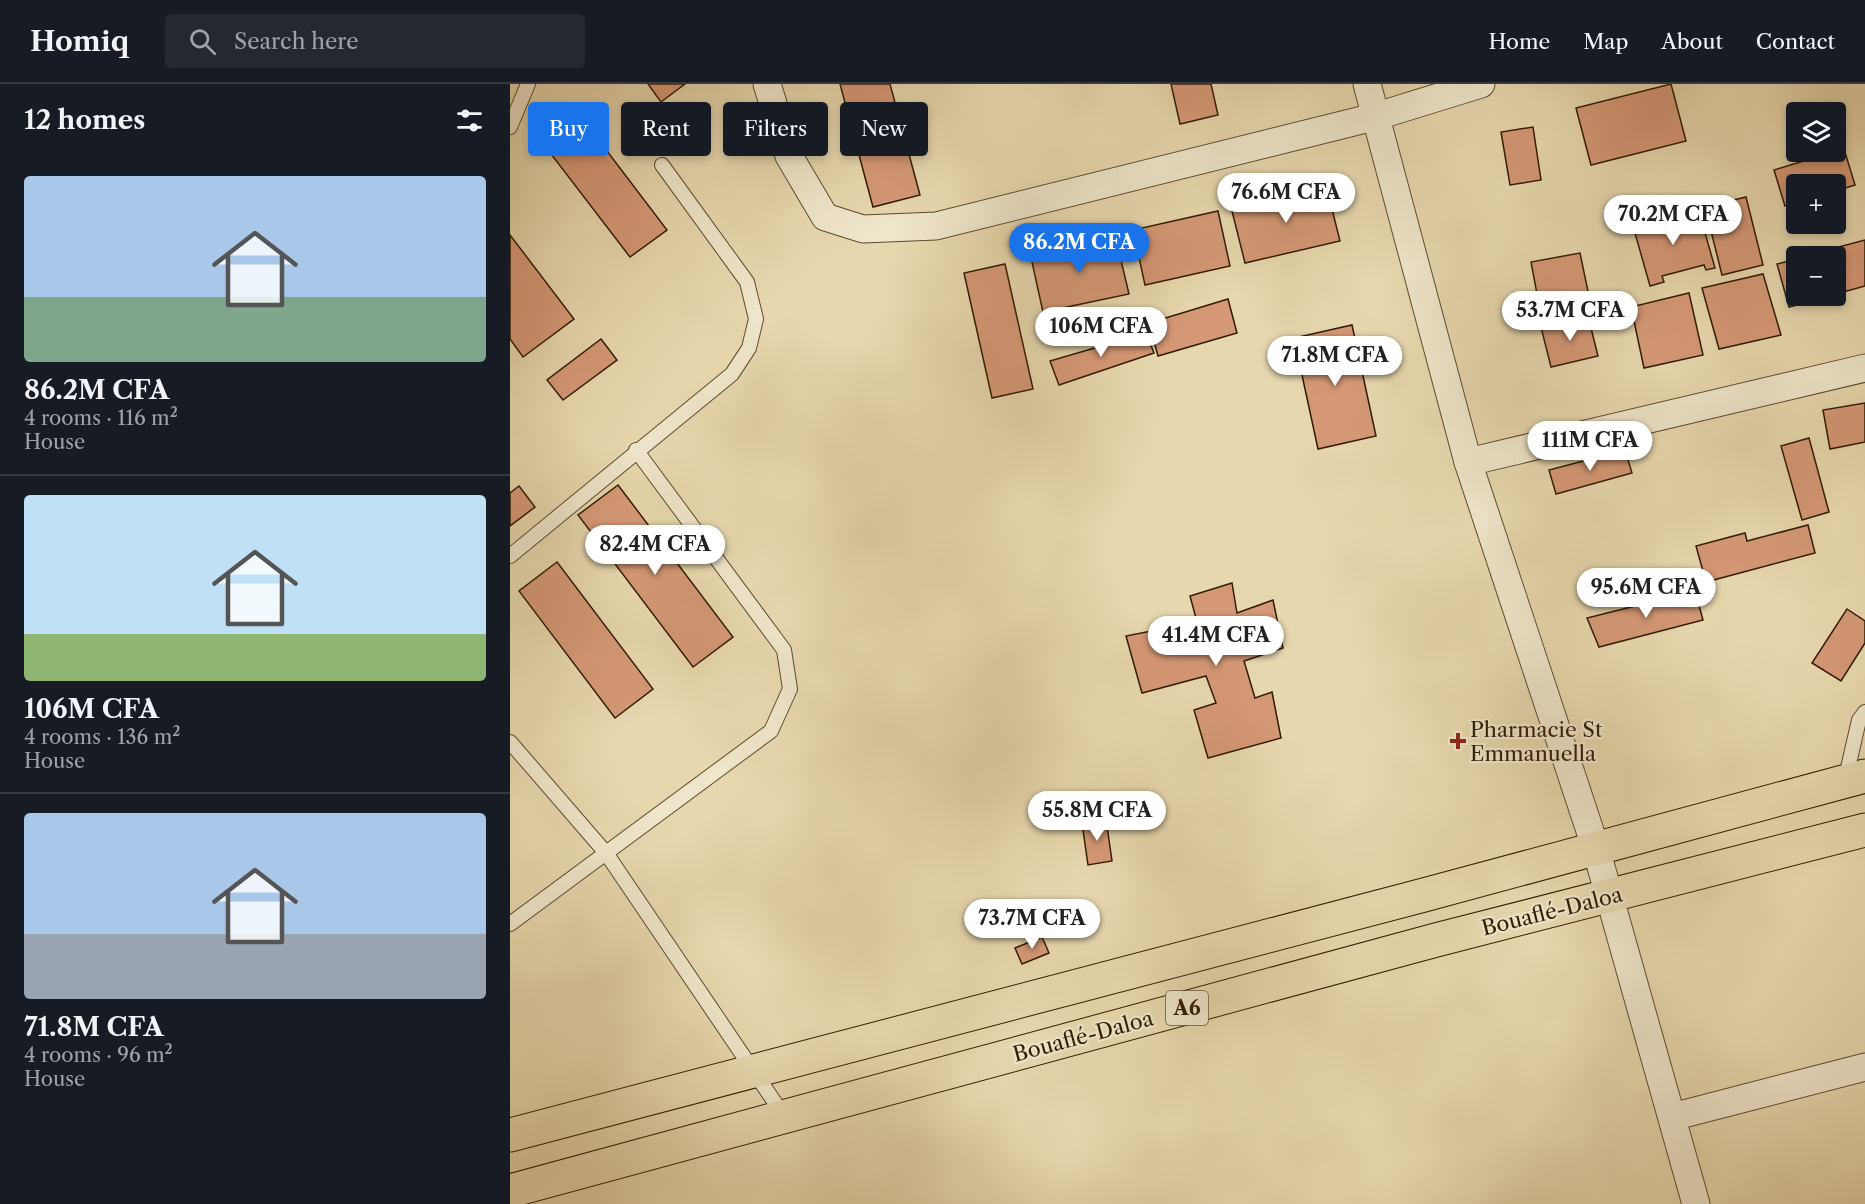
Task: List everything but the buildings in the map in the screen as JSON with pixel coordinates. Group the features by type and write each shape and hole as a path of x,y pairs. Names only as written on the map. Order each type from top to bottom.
{"highway":[{"name":"A6","path":"510,1135 1855,779"},
{"name":"Bouaflé-Daloa","path":"510,1191 1436,940 1611,897 1865,830"}],"street":[{"path":"767,84 789,156 825,217 862,229 936,226 1374,117 1482,84"},
{"path":"1366,84 1468,462 1611,897 1696,1204"},
{"path":"1468,462 1865,368"},
{"path":"1672,1117 1865,1067"}],"lane":[{"path":"510,128 528,84"},
{"path":"510,556 636,450 732,374 749,348 756,319 747,282 663,165"},
{"path":"510,924 771,731 790,689 784,650 636,450"},
{"path":"1855,779 1859,720 1865,712"},
{"path":"510,742 606,853 783,1116"}],"place":[{"name":"Pharmacie St Emmanuella","path":"1458,741"}]}
